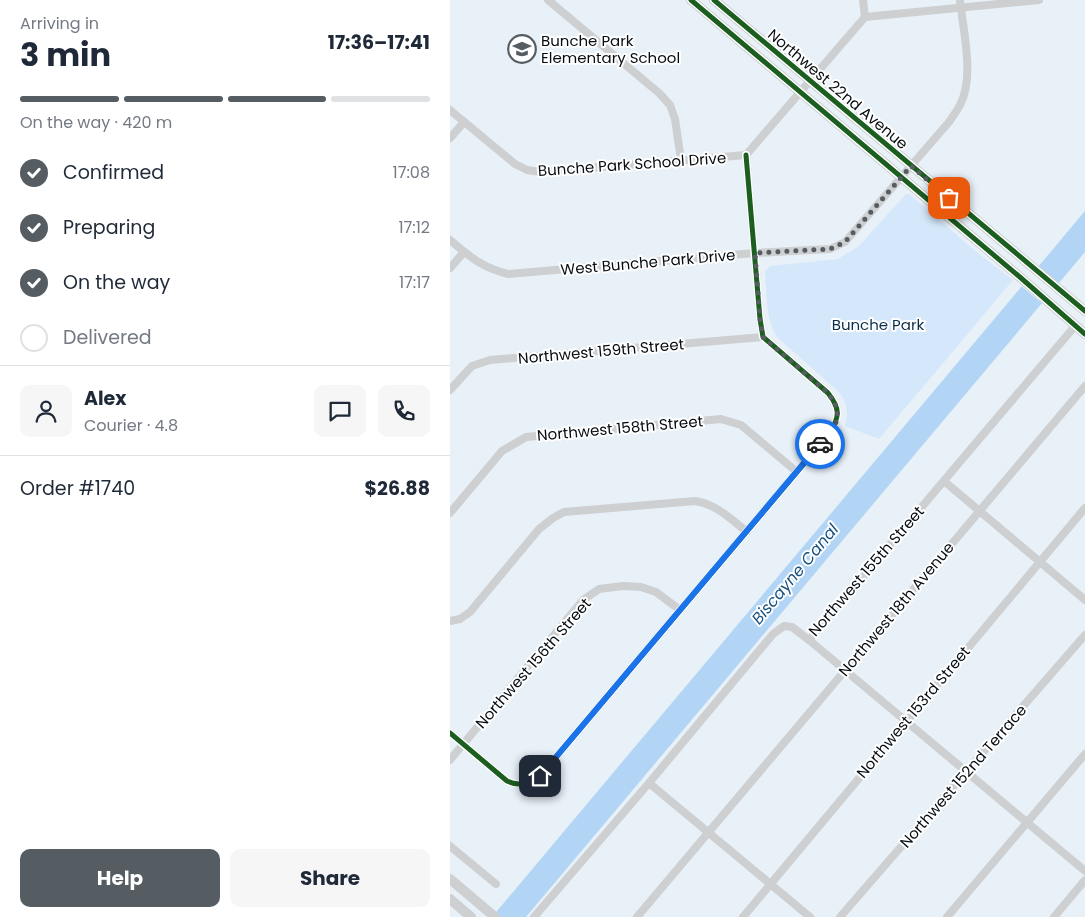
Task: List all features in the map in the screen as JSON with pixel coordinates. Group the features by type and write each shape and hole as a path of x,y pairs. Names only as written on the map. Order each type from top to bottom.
{"main road":[{"name":"Northwest 22nd Avenue","path":"691,0 1085,334"},
{"name":"Northwest 22nd Avenue","path":"714,0 1000,239 1030,267 1085,311"},
{"path":"450,879 492,914"},
{"path":"450,900 471,917"}],"street":[{"path":"548,0 659,93 670,105 675,119 681,160"},
{"path":"863,0 865,17"},
{"path":"450,733 507,781 521,785 529,783 540,776 747,532 830,433 837,422 838,412 836,403 828,393 763,337 746,155 865,17 960,4 1038,0"},
{"name":"West Bunche Park Drive","path":"450,240 485,267 508,274 755,253 830,249 845,242 949,122 960,105 968,73 960,4"},
{"name":"Bunche Park School Drive","path":"450,110 515,164 527,170 541,172 746,155"},
{"path":"450,138 464,122"},
{"path":"450,268 464,252"},
{"name":"Northwest 155th Street","path":"534,917 773,634 784,626 792,627 809,640 1075,326"},
{"name":"Northwest 159th Street","path":"450,390 472,366 490,360 763,337"},
{"name":"Northwest 18th Avenue","path":"637,917 1085,386"},
{"name":"Northwest 158th Street","path":"450,513 502,451 526,436 721,420 741,425 797,472"},
{"path":"944,481 1085,600"},
{"path":"451,621 460,619 470,612 539,529 564,512 696,501 706,503 719,510 747,532"},
{"name":"Northwest 153rd Street","path":"743,917 1085,508"},
{"name":"Northwest 156th Street","path":"450,760 582,600 599,590 623,586 642,587 656,592 680,610"},
{"name":"Northwest 152nd Terrace","path":"840,917 1085,635"},
{"path":"809,640 1085,871"},
{"path":"947,917 1085,754"},
{"path":"649,783 810,917"},
{"path":"450,846 496,884"},
{"path":"1054,917 1085,880"}],"green space":[{"name":"Bunche Park","path":"906,194 909,194 979,254 1013,280 879,439 845,426 846,407 838,391 778,338 769,315 765,272 770,266 838,259 859,246"}],"water":[{"name":"Biscayne Canal","path":"1085,211 1085,252 526,917 492,917"}],"pier":[{"path":"1036,265 1060,285 1044,305 1020,285"}],"cycle path":[{"path":"691,0 1085,334"},
{"path":"714,0 1085,311"},
{"path":"450,733 507,781 516,784 524,783 540,776 830,433 836,422 837,408 828,393 763,337 746,155"}],"way so far":[{"path":"820,444 837,422 838,412 836,403 828,393 763,337 755,253 830,249 845,242 911,166 949,198"}],"place":[{"name":"Bunche Park Elementary School","path":"522,49"}],"route":[{"path":"540,776 820,444"}]}
